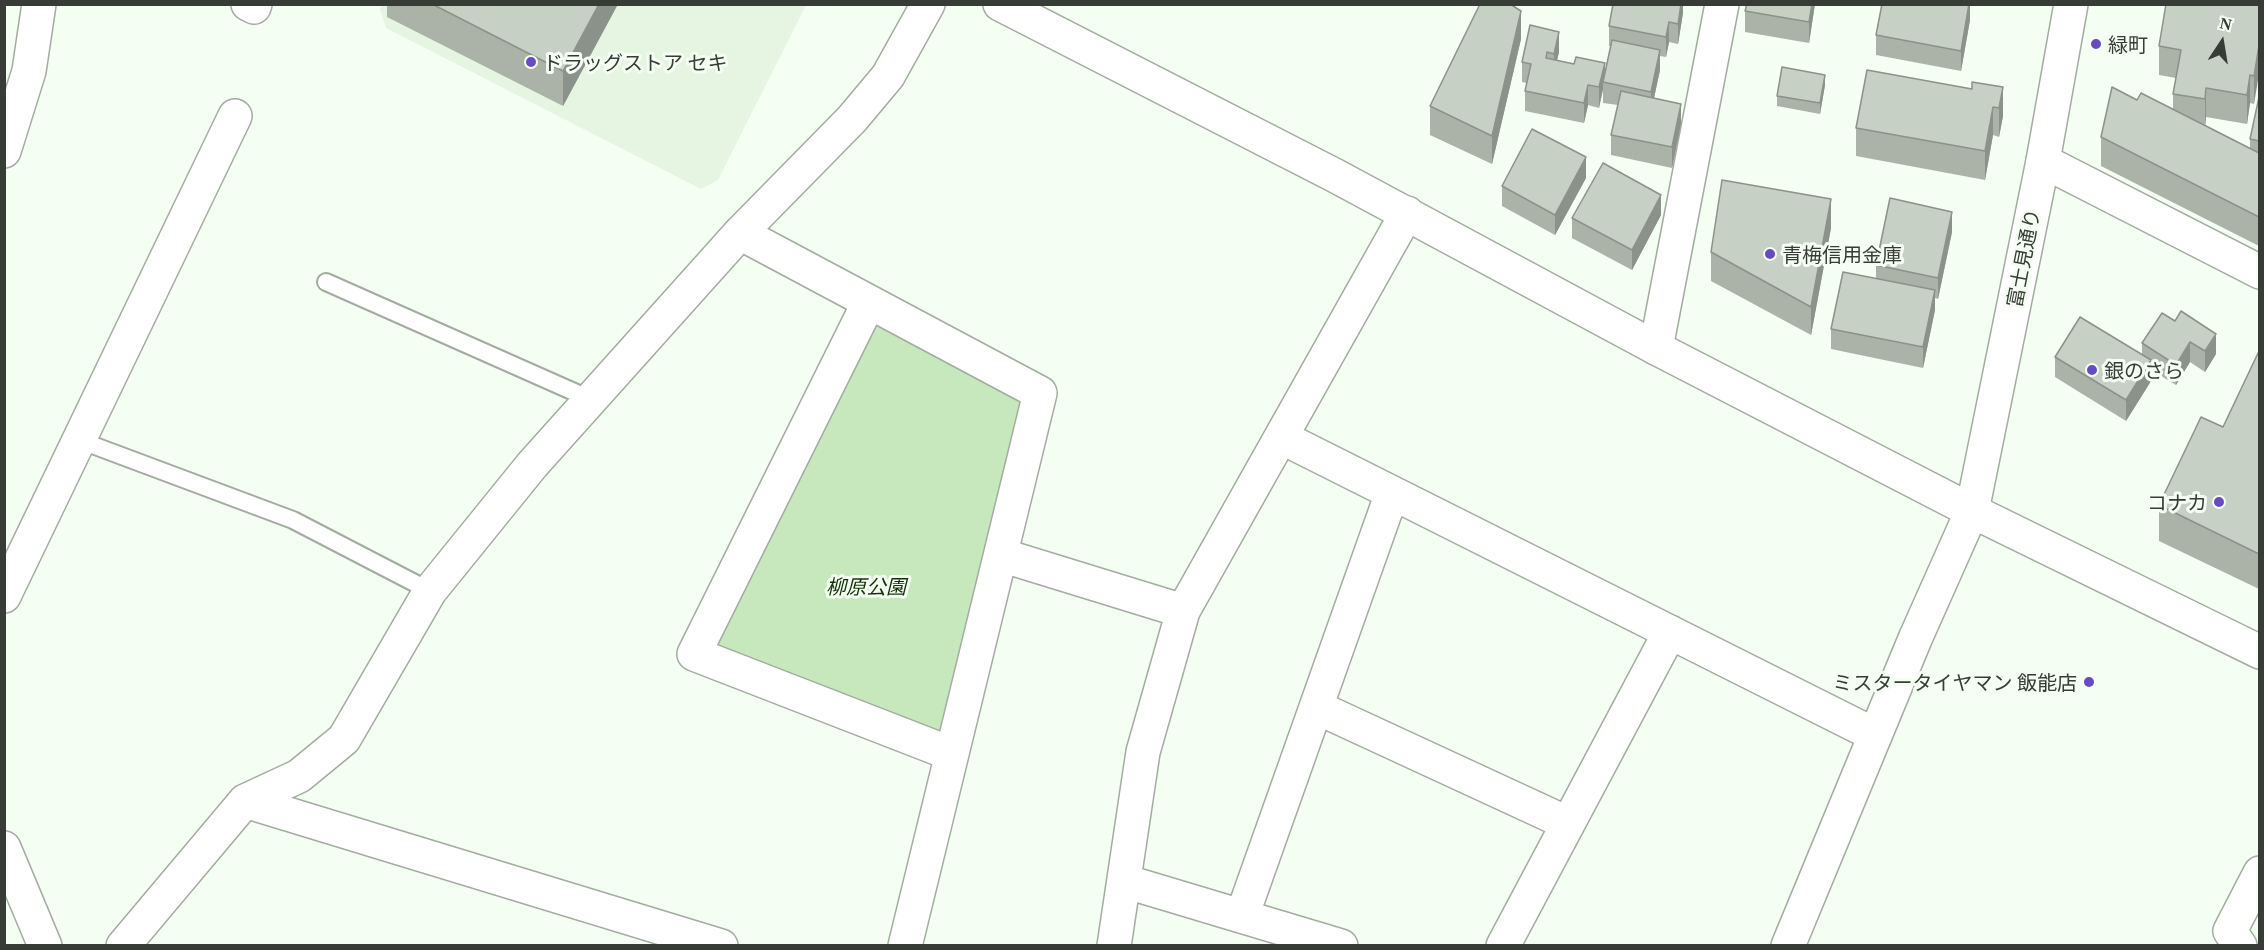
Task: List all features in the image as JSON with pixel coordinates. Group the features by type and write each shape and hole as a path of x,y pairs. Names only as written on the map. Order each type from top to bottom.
{"street":[{"path":"4,151 17,68 39,4"},
{"path":"248,4 254,8 255,4"},
{"path":"123,945 245,801 299,776 344,739 430,591 532,465 590,399 740,233 852,119 888,76 928,4"},
{"path":"1000,4 1407,213 1656,348 1972,511 2259,652"},
{"path":"1656,348 1722,4"},
{"name":"富士見通り","path":"1788,945 1875,735 1972,511 2043,161 2071,4"},
{"path":"4,596 235,117"},
{"path":"2043,161 2259,272"},
{"path":"1114,945 1143,752 1183,611 1283,438 1407,213"},
{"path":"740,233 1040,393 905,945"},
{"path":"869,302 694,654 952,754"},
{"path":"1283,438 1875,735"},
{"path":"1242,916 1392,493"},
{"path":"1001,555 1183,611"},
{"path":"1503,945 1670,632"},
{"path":"1316,708 1567,823"},
{"path":"245,801 721,945"},
{"path":"4,848 45,945"},
{"path":"2240,945 2230,931 2259,873"},
{"path":"1124,881 1341,945"}],"lane":[{"path":"326,282 590,399"},
{"path":"79,440 293,520 430,591"}],"shaded area":[{"path":"382,4 806,5 718,180 701,189 386,28 380,9"}],"green space":[{"name":"柳原公園","path":"869,302 1040,393 952,754 694,654"}],"building":[{"path":"432,4 599,4 563,71"},
{"path":"1480,4 1510,4 1521,11 1492,136 1430,106"},
{"path":"1613,4 1681,4 1678,24 1669,22 1666,37 1609,26"},
{"path":"1747,4 1812,4 1809,22 1745,11"},
{"path":"1882,4 1969,4 1961,51 1876,35"},
{"path":"2166,4 2259,4 2259,45 2254,76 2250,75 2247,95 2206,88 2205,99 2173,94 2181,50 2159,46"},
{"path":"1530,25 1559,32 1554,54 1547,52 1546,58 1574,64 1576,57 1605,63 1599,87 1588,85 1584,103 1525,91 1531,64 1522,62"},
{"path":"1612,40 1660,50 1651,92 1603,82"},
{"path":"1782,67 1825,75 1820,103 1777,96"},
{"path":"1867,70 1972,89 1972,82 2003,87 1999,108 1993,107 1985,151 1856,128"},
{"path":"2112,87 2137,100 2141,93 2259,153 2259,217 2101,137"},
{"path":"1621,91 1681,104 1672,147 1611,135"},
{"path":"2259,97 2259,141 2250,139"},
{"path":"1532,129 1586,157 1555,215 1502,186"},
{"path":"1603,163 1661,195 1632,250 1572,218"},
{"name":"青梅信用金庫","path":"1722,180 1831,199 1811,307 1711,252"},
{"path":"1890,198 1952,212 1938,278 1876,265"},
{"path":"1843,272 1935,290 1923,347 1831,329"},
{"path":"2181,311 2216,334 2205,351 2190,342 2176,365 2142,343 2162,313 2175,321"},
{"path":"2080,317 2151,360 2126,400 2055,357"},
{"name":"コナカ","path":"2259,351 2259,554 2159,505 2201,417 2223,427"}],"place":[{"name":"緑町","path":"2096,44"},
{"name":"ドラッグストア セキ","path":"531,62"},
{"name":"青梅信用金庫","path":"1770,254"},
{"name":"銀のさら","path":"2092,370"},
{"name":"コナカ","path":"2219,502"},
{"name":"ミスタータイヤマン 飯能店","path":"2089,682"}]}
